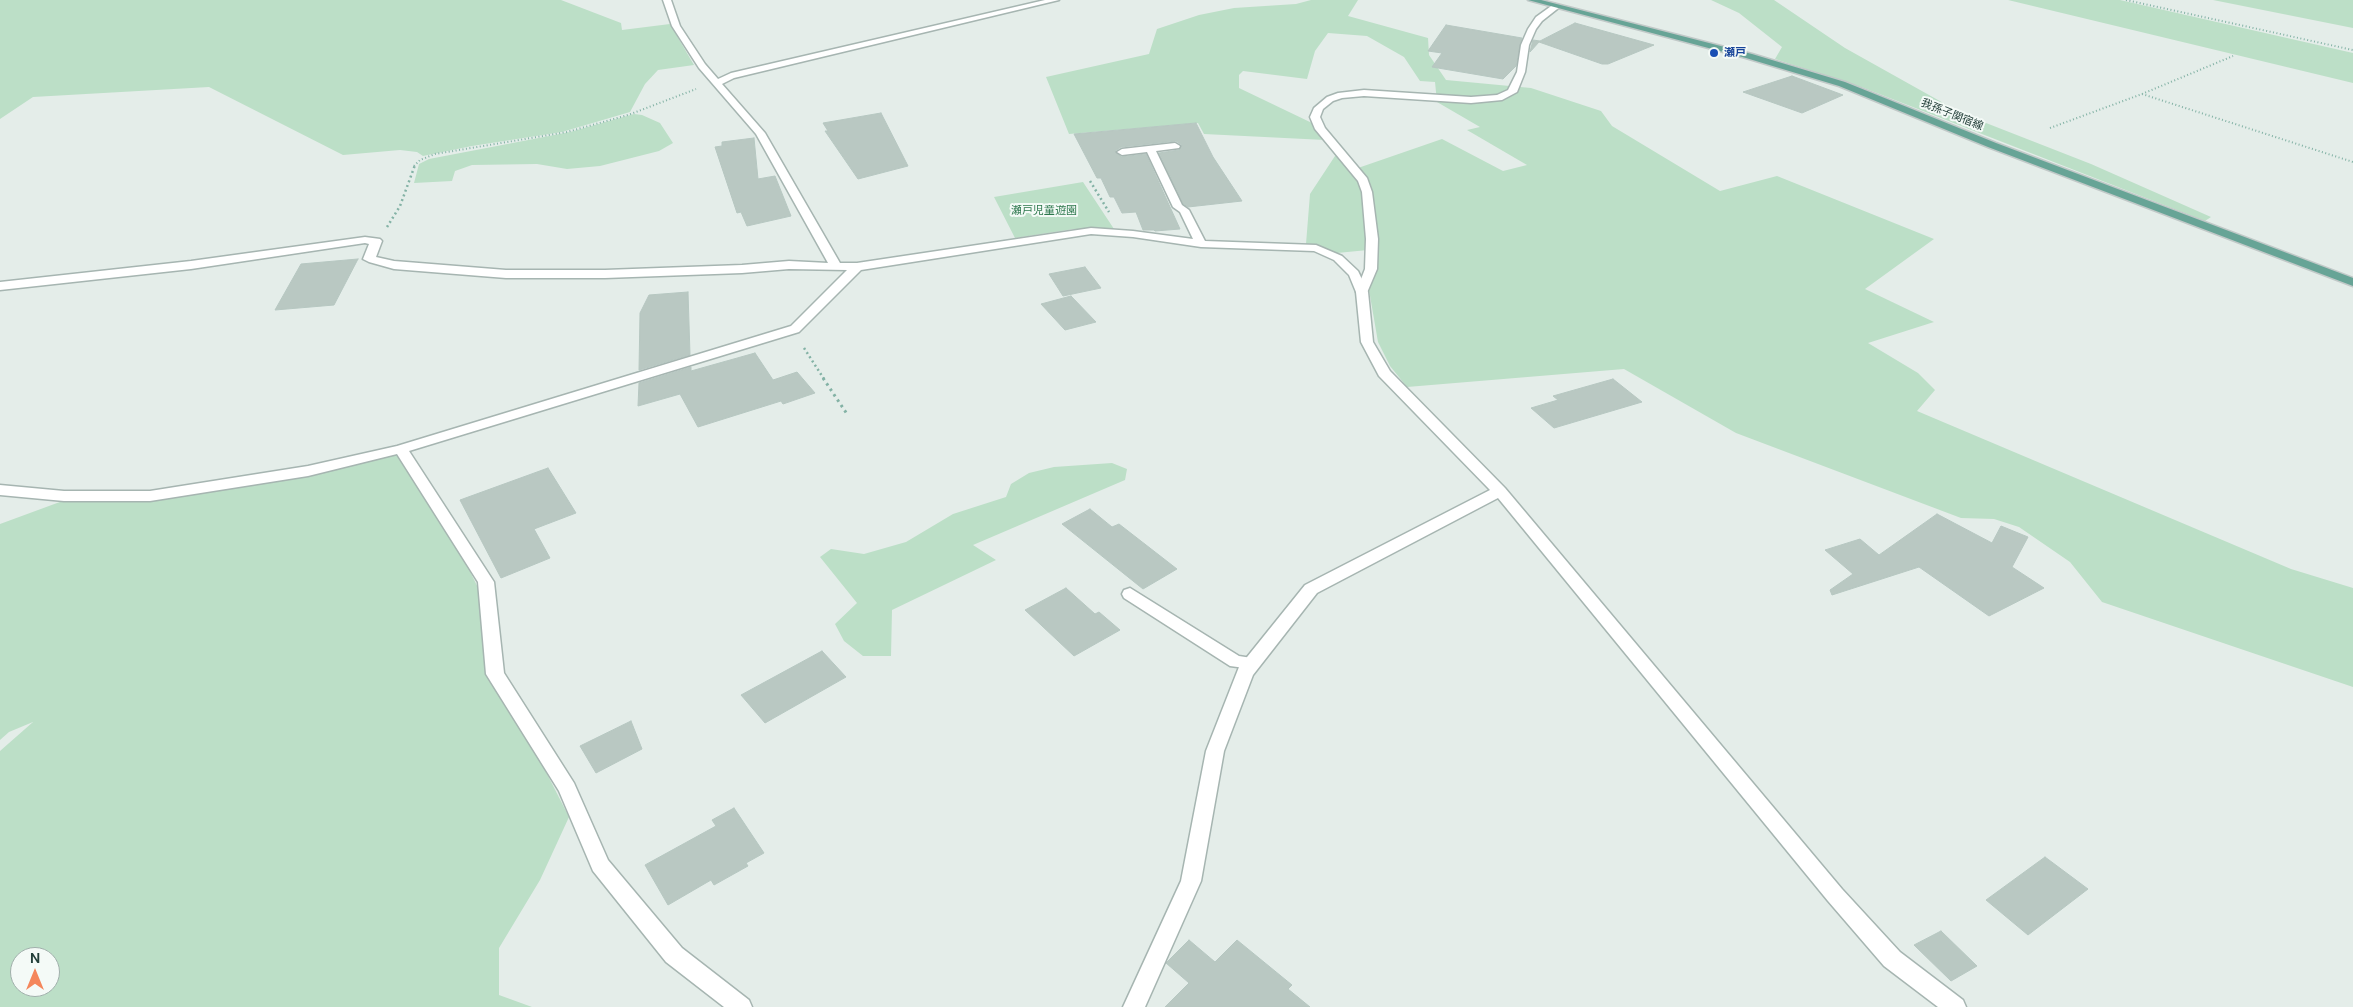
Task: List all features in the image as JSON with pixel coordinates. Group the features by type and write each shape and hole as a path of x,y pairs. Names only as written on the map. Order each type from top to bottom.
{"main road":[{"name":"我孫子関宿線","path":"1532,0 1749,56 1842,84 2044,165 2353,282"}],"street":[{"path":"668,0 676,26 702,66 718,82 760,133 835,265"},
{"path":"718,82 731,76 1054,0"},
{"path":"1362,292 1371,268 1372,239 1366,192 1363,180 1320,129 1315,117 1319,108 1330,99 1341,95 1364,93 1471,100 1499,98 1512,92 1521,72 1525,46 1532,29 1540,19 1557,6"},
{"path":"1122,152 1175,146"},
{"path":"1150,149 1178,207 1184,210 1201,244"},
{"path":"0,286 191,265 376,241 369,259 394,265 506,274 605,274 742,269 789,264 857,267 1071,232 1091,231 1201,244 1316,248 1338,258 1354,274 1362,292 1367,342 1384,373 1500,491 1835,896 1892,960 1955,1007"},
{"path":"0,490 64,496 150,496 308,471 401,449 796,329 857,267"},
{"path":"401,449 486,582 495,674 567,788 600,865 674,955 741,1007"},
{"path":"1134,1007 1191,881 1215,751 1245,672 1311,589 1500,491"},
{"path":"1130,594 1236,662 1252,663"}],"path":[{"path":"2126,0 2353,50"},
{"path":"2050,128 2142,94 2233,56"},
{"path":"376,241 400,206 413,167 420,160 434,154 575,130 628,115 718,82"},
{"path":"2142,94 2353,162"},
{"path":"1090,181 1122,234"},
{"path":"796,329 803,347 846,414"}],"green space":[{"path":"0,0 561,0 621,23 622,30 670,24 694,65 658,70 645,84 630,112 562,132 472,146 423,156 417,152 400,150 343,155 209,87 33,97 0,119"},
{"path":"1311,0 1358,0 1348,16 1428,38 1429,55 1446,80 1531,88 1601,111 1612,126 1720,191 1777,176 1934,239 1865,289 1934,322 1868,343 1918,373 1935,390 1917,411 2291,569 2353,588 2353,687 2102,602 2070,562 2019,527 1994,519 1961,518 1736,433 1624,369 1407,387 1390,366 1378,342 1369,290 1373,277 1377,239 1358,168 1442,139 1503,171 1527,165 1467,130 1480,127 1437,102 1435,82 1420,81 1404,57 1367,36 1328,33 1315,51 1307,79 1243,71 1239,75 1239,88 1312,123 1325,140 1204,134 1198,123 1069,134 1046,77 1149,54 1157,29 1199,15 1234,8 1296,4"},
{"path":"1711,0 1774,0 1845,48 1963,114 2091,164 2211,217 2205,221 1864,88 1775,59 1782,47 1739,13"},
{"path":"2008,0 2120,0 2353,53 2353,83"},
{"path":"2213,0 2353,0 2353,28"},
{"path":"634,114 642,115 660,123 673,143 659,151 600,166 567,169 537,164 472,165 455,171 452,181 414,183 419,164 429,159 570,132"},
{"path":"1335,156 1338,156 1359,182 1363,191 1368,250 1337,253 1306,244 1310,194"},
{"name":"瀬戸児童遊園","path":"1083,182 1114,229 1074,229 1015,238 994,197"},
{"path":"395,453 448,526 481,594 489,671 501,700 544,768 569,817 540,880 499,948 499,995 532,1007 0,1007 0,751 33,722 9,732 0,740 0,524 68,499 124,501"},
{"path":"1112,463 1127,469 1125,480 973,545 996,560 892,610 891,656 863,656 844,641 835,624 857,603 820,557 831,549 864,554 906,542 953,514 1006,497 1011,484 1029,473 1054,467"}],"building":[{"path":"1575,23 1654,45 1608,64 1602,64 1539,42 1530,52 1533,40 1540,41"},
{"path":"1446,25 1522,38 1516,66 1503,79 1432,67 1442,53 1428,51"},
{"path":"1792,76 1843,95 1802,113 1743,92"},
{"path":"881,113 908,166 858,179 825,131 828,131 823,123"},
{"path":"1196,123 1213,157 1242,201 1188,207 1183,204 1159,153 1179,150 1182,145 1176,141 1121,147 1115,151 1121,157 1146,154 1180,229 1143,230 1136,212 1122,213 1114,197 1110,197 1101,178 1097,178 1074,134"},
{"path":"754,138 758,179 775,176 791,216 747,226 741,212 737,213 715,147 722,146 722,142"},
{"path":"358,259 334,305 275,310 301,264"},
{"path":"1085,267 1101,288 1063,296 1049,274"},
{"path":"688,292 690,355 639,370 640,313 649,295"},
{"path":"1071,296 1096,322 1065,330 1041,304"},
{"path":"755,353 773,380 797,372 815,393 783,404 781,401 698,427 680,394 638,406 639,383 691,367 691,371"},
{"path":"1613,379 1642,402 1554,428 1531,408 1558,400 1553,396"},
{"path":"548,468 576,513 534,529 550,558 501,578 460,500"},
{"path":"1090,509 1112,527 1119,524 1177,569 1143,589 1062,524"},
{"path":"1937,514 1992,543 2001,526 2028,537 2012,567 2044,588 1989,616 1919,567 1832,595 1830,590 1853,574 1825,550 1860,539 1879,555"},
{"path":"1066,588 1095,614 1099,612 1120,630 1074,656 1025,610"},
{"path":"822,651 846,677 765,723 741,695"},
{"path":"631,721 642,749 596,773 580,746"},
{"path":"734,808 764,853 746,863 748,866 714,885 711,880 668,905 645,865 716,826 712,820"},
{"path":"2045,857 2088,889 2028,935 1986,900"},
{"path":"1941,931 1977,966 1951,981 1914,945"},
{"path":"1189,940 1215,962 1237,940 1292,985 1288,989 1310,1007 1165,1007 1189,983 1166,963"}],"place":[{"name":"瀬戸","path":"1714,53"}]}
